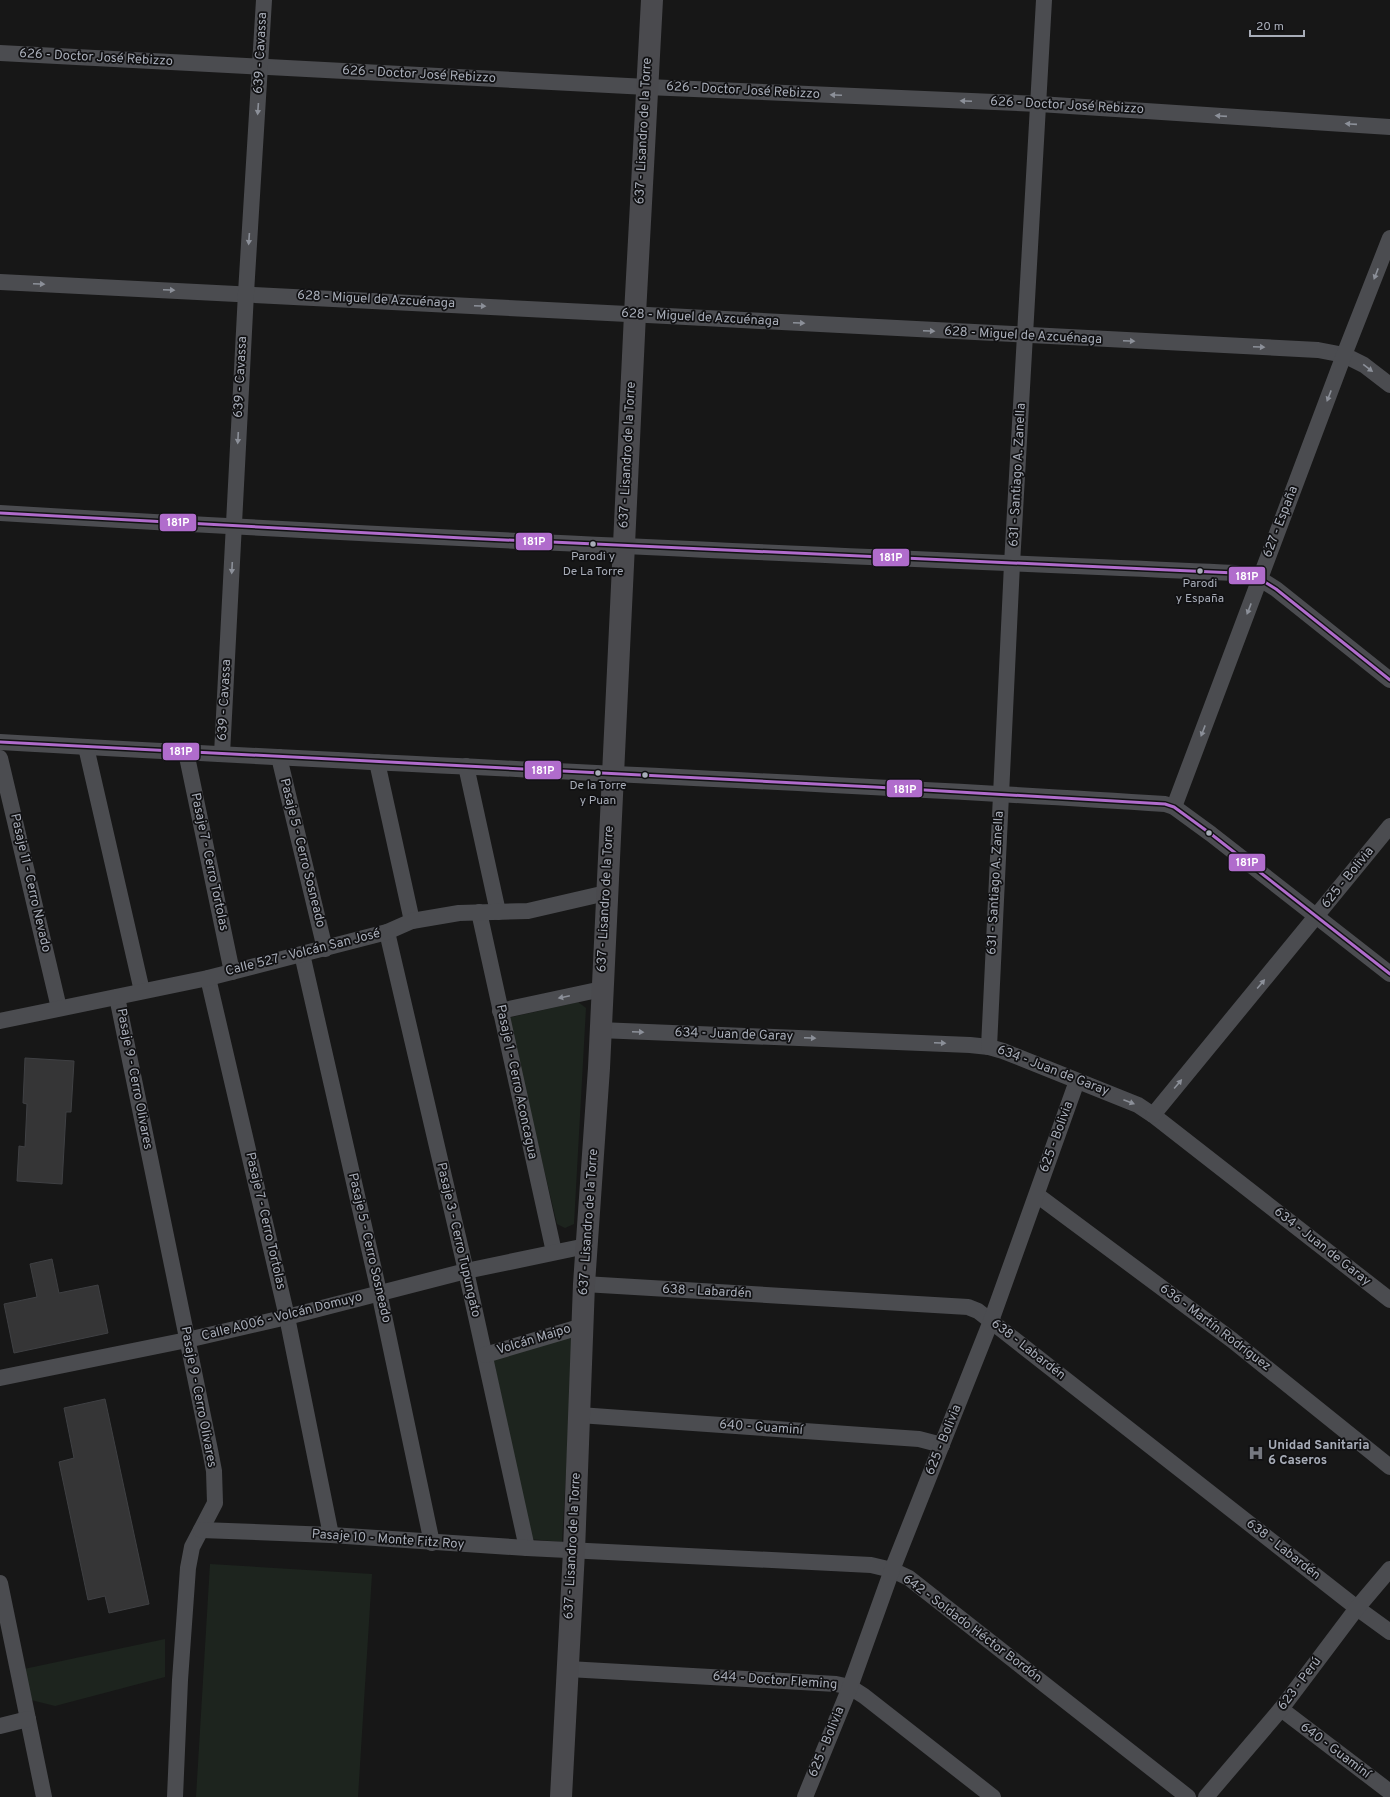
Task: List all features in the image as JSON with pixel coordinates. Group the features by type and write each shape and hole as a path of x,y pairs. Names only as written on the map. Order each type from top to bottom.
{"street":[{"name":"639 - Cavassa","path":"222,754 246,293 264,0"},
{"name":"637 - Lisandro de la Torre","path":"561,1797 574,1550 584,1284 598,1068 652,0"},
{"name":"631 - Santiago A. Zanella","path":"989,1047 1012,564 1044,0"},
{"name":"626 - Doctor José Rebizzo","path":"0,53 647,87 1039,104 1390,127"},
{"name":"627 - España","path":"1174,806 1344,355 1390,238"},
{"name":"628 - Miguel de Azcuénaga","path":"0,282 246,293 1026,336 1318,350 1344,355 1364,365 1390,385"},
{"path":"0,513 234,527 624,547 1234,573 1260,579 1276,589 1390,680"},
{"path":"0,742 1000,793 1165,804 1174,806 1390,974"},
{"path":"86,747 142,991"},
{"name":"Pasaje 7 - Cerro Tortolas","path":"186,752 232,972"},
{"name":"Pasaje 5 - Cerro Sosneado","path":"279,756 325,949"},
{"name":"Pasaje 11 - Cerro Nevado","path":"0,758 59,1008"},
{"path":"377,762 412,921"},
{"path":"466,766 498,912"},
{"name":"625 - Bolivia","path":"1153,1114 1317,917 1390,826"},
{"name":"Calle 527 - Volcán San José","path":"0,1021 208,978 387,932 412,921 458,913 528,911 606,892"},
{"name":"Pasaje 1 - Cerro Aconcagua","path":"479,912 554,1252"},
{"name":"Pasaje 3 - Cerro Tupungato","path":"387,932 466,1271 527,1548"},
{"name":"Pasaje 5 - Cerro Sosneado","path":"302,954 379,1292 432,1543"},
{"name":"Pasaje 7 - Cerro Tortolas","path":"208,978 287,1317 331,1535"},
{"path":"500,1011 602,989"},
{"name":"Pasaje 9 - Cerro Olivares","path":"117,997 210,1450 215,1489 215,1503 192,1547 188,1568 180,1680 175,1797"},
{"name":"634 - Juan de Garay","path":"599,1030 989,1047 1138,1105 1153,1114 1390,1300"},
{"name":"625 - Bolivia","path":"805,1797 850,1687 892,1570 991,1321 1077,1081"},
{"name":"636 - Martín Rodríguez","path":"1037,1195 1232,1340 1390,1468"},
{"name":"Calle A006 - Volcán Domuyo","path":"0,1378 187,1340 287,1317 379,1292 466,1271 586,1246"},
{"name":"638 - Labardén","path":"584,1284 968,1307 978,1311 1357,1608 1390,1632"},
{"name":"Volcán Maipo","path":"485,1355 583,1326"},
{"name":"640 - Guaminí","path":"579,1415 919,1439 942,1445"},
{"name":"Pasaje 10 - Monte Fitz Roy","path":"201,1530 331,1535 432,1543 574,1550"},
{"name":"642 - Soldado Héctor Bordón","path":"574,1550 871,1565 892,1570 909,1578 1188,1797"},
{"name":"623 - Perú","path":"1206,1797 1281,1709 1357,1608 1390,1569"},
{"path":"0,1583 44,1797"},
{"name":"644 - Doctor Fleming","path":"568,1669 836,1684 850,1687 864,1696 993,1797"},
{"name":"640 - Guaminí","path":"1281,1709 1390,1792"},
{"path":"0,1726 28,1719"},
{"path":"561,1797 568,1797"}],"shaded area":[{"path":"578,1002 586,1008 574,1224 565,1228 557,1224 508,1018"},
{"path":"574,1333 562,1542 530,1539 493,1357"},
{"path":"210,1564 372,1574 358,1797 196,1797"},
{"path":"165,1639 165,1677 55,1706 31,1700 24,1669"}],"building":[{"path":"25,1058 74,1061 71,1112 66,1112 62,1184 17,1181 19,1146 25,1147 27,1104 23,1103"},
{"path":"52,1259 59,1293 98,1285 108,1333 14,1353 4,1304 37,1297 30,1264"},
{"path":"105,1399 149,1604 109,1613 105,1596 88,1600 59,1462 74,1458 64,1408"}],"transit line":[{"name":"181P","path":"0,513 463,538 1235,573 1260,579 1276,589 1390,680"},
{"name":"181P","path":"0,742 874,787 1165,804 1174,807 1211,834 1390,974"}],"place":[{"name":"Parodi y De La Torre","path":"593,544"},
{"name":"Parodi y España","path":"1200,571"},
{"name":"De la Torre y Puan","path":"598,773"},
{"name":"Unidad Sanitaria 6 Caseros","path":"1256,1453"}]}
